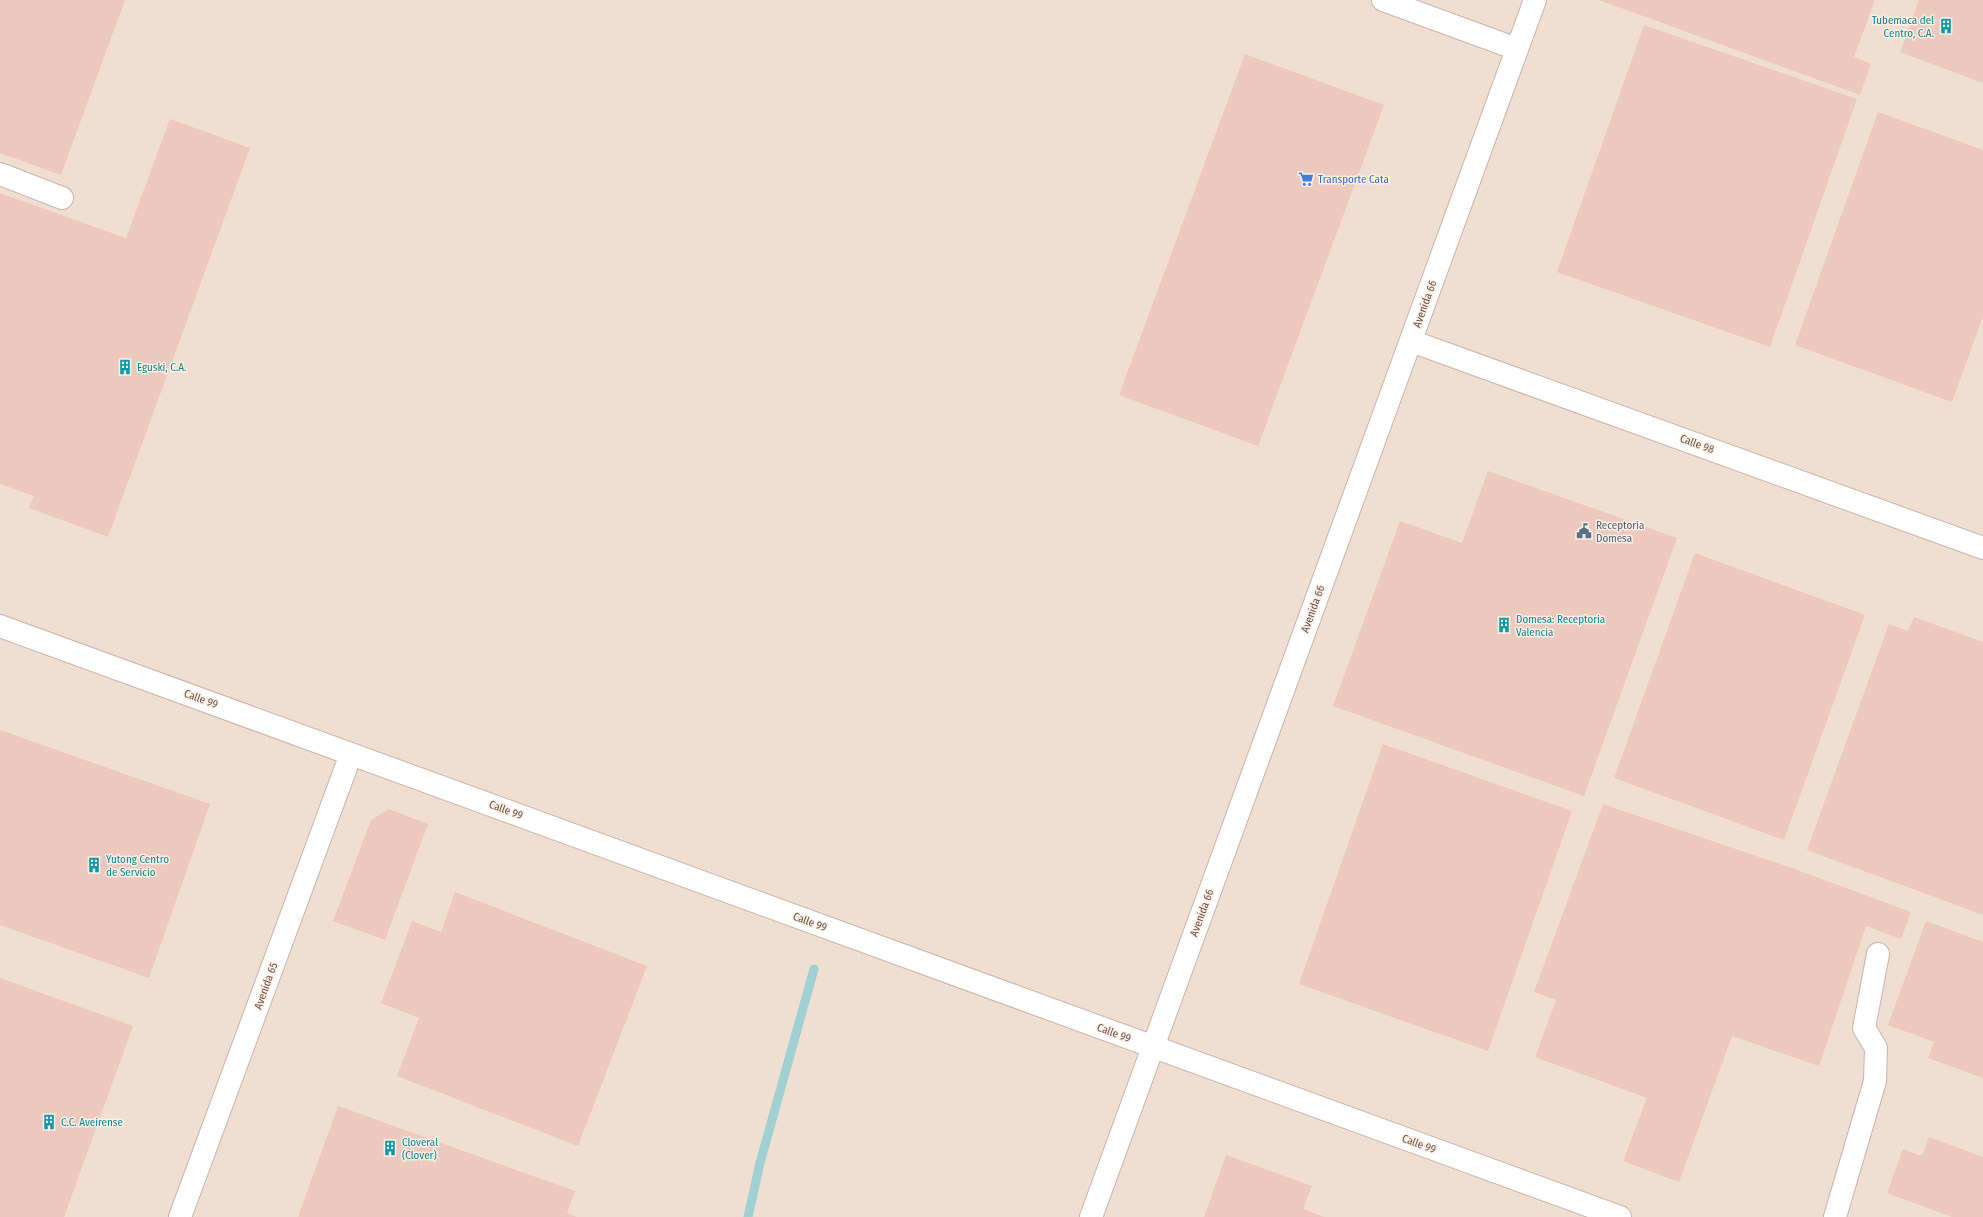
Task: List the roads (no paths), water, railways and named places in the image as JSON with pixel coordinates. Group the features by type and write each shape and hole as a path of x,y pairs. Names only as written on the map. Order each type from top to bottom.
{"street":[{"path":"1383,0 1517,49"},
{"name":"Avenida 66","path":"1091,1217 1535,0"},
{"path":"0,174 62,198"},
{"name":"Calle 98","path":"1411,340 1983,548"},
{"name":"Calle 99","path":"0,626 1620,1217"},
{"name":"Avenida 65","path":"180,1217 351,754"},
{"path":"1835,1217 1875,1081 1876,1048 1864,1028 1878,954"}],"waterway":[{"path":"748,1217 760,1163 814,969"}],"place":[{"name":"Tubemaca del Centro, C.A.","path":"1946,26"},
{"name":"Transporte Cata","path":"1306,179"},
{"name":"Eguski, C.A.","path":"125,367"},
{"name":"Receptoria Domesa","path":"1584,531"},
{"name":"Domesa: Receptoria Valencia","path":"1504,625"},
{"name":"Yutong Centro de Servicio","path":"94,865"},
{"name":"C.C. Aveirense","path":"49,1122"},
{"name":"Cloveral (Clover)","path":"390,1148"}]}
